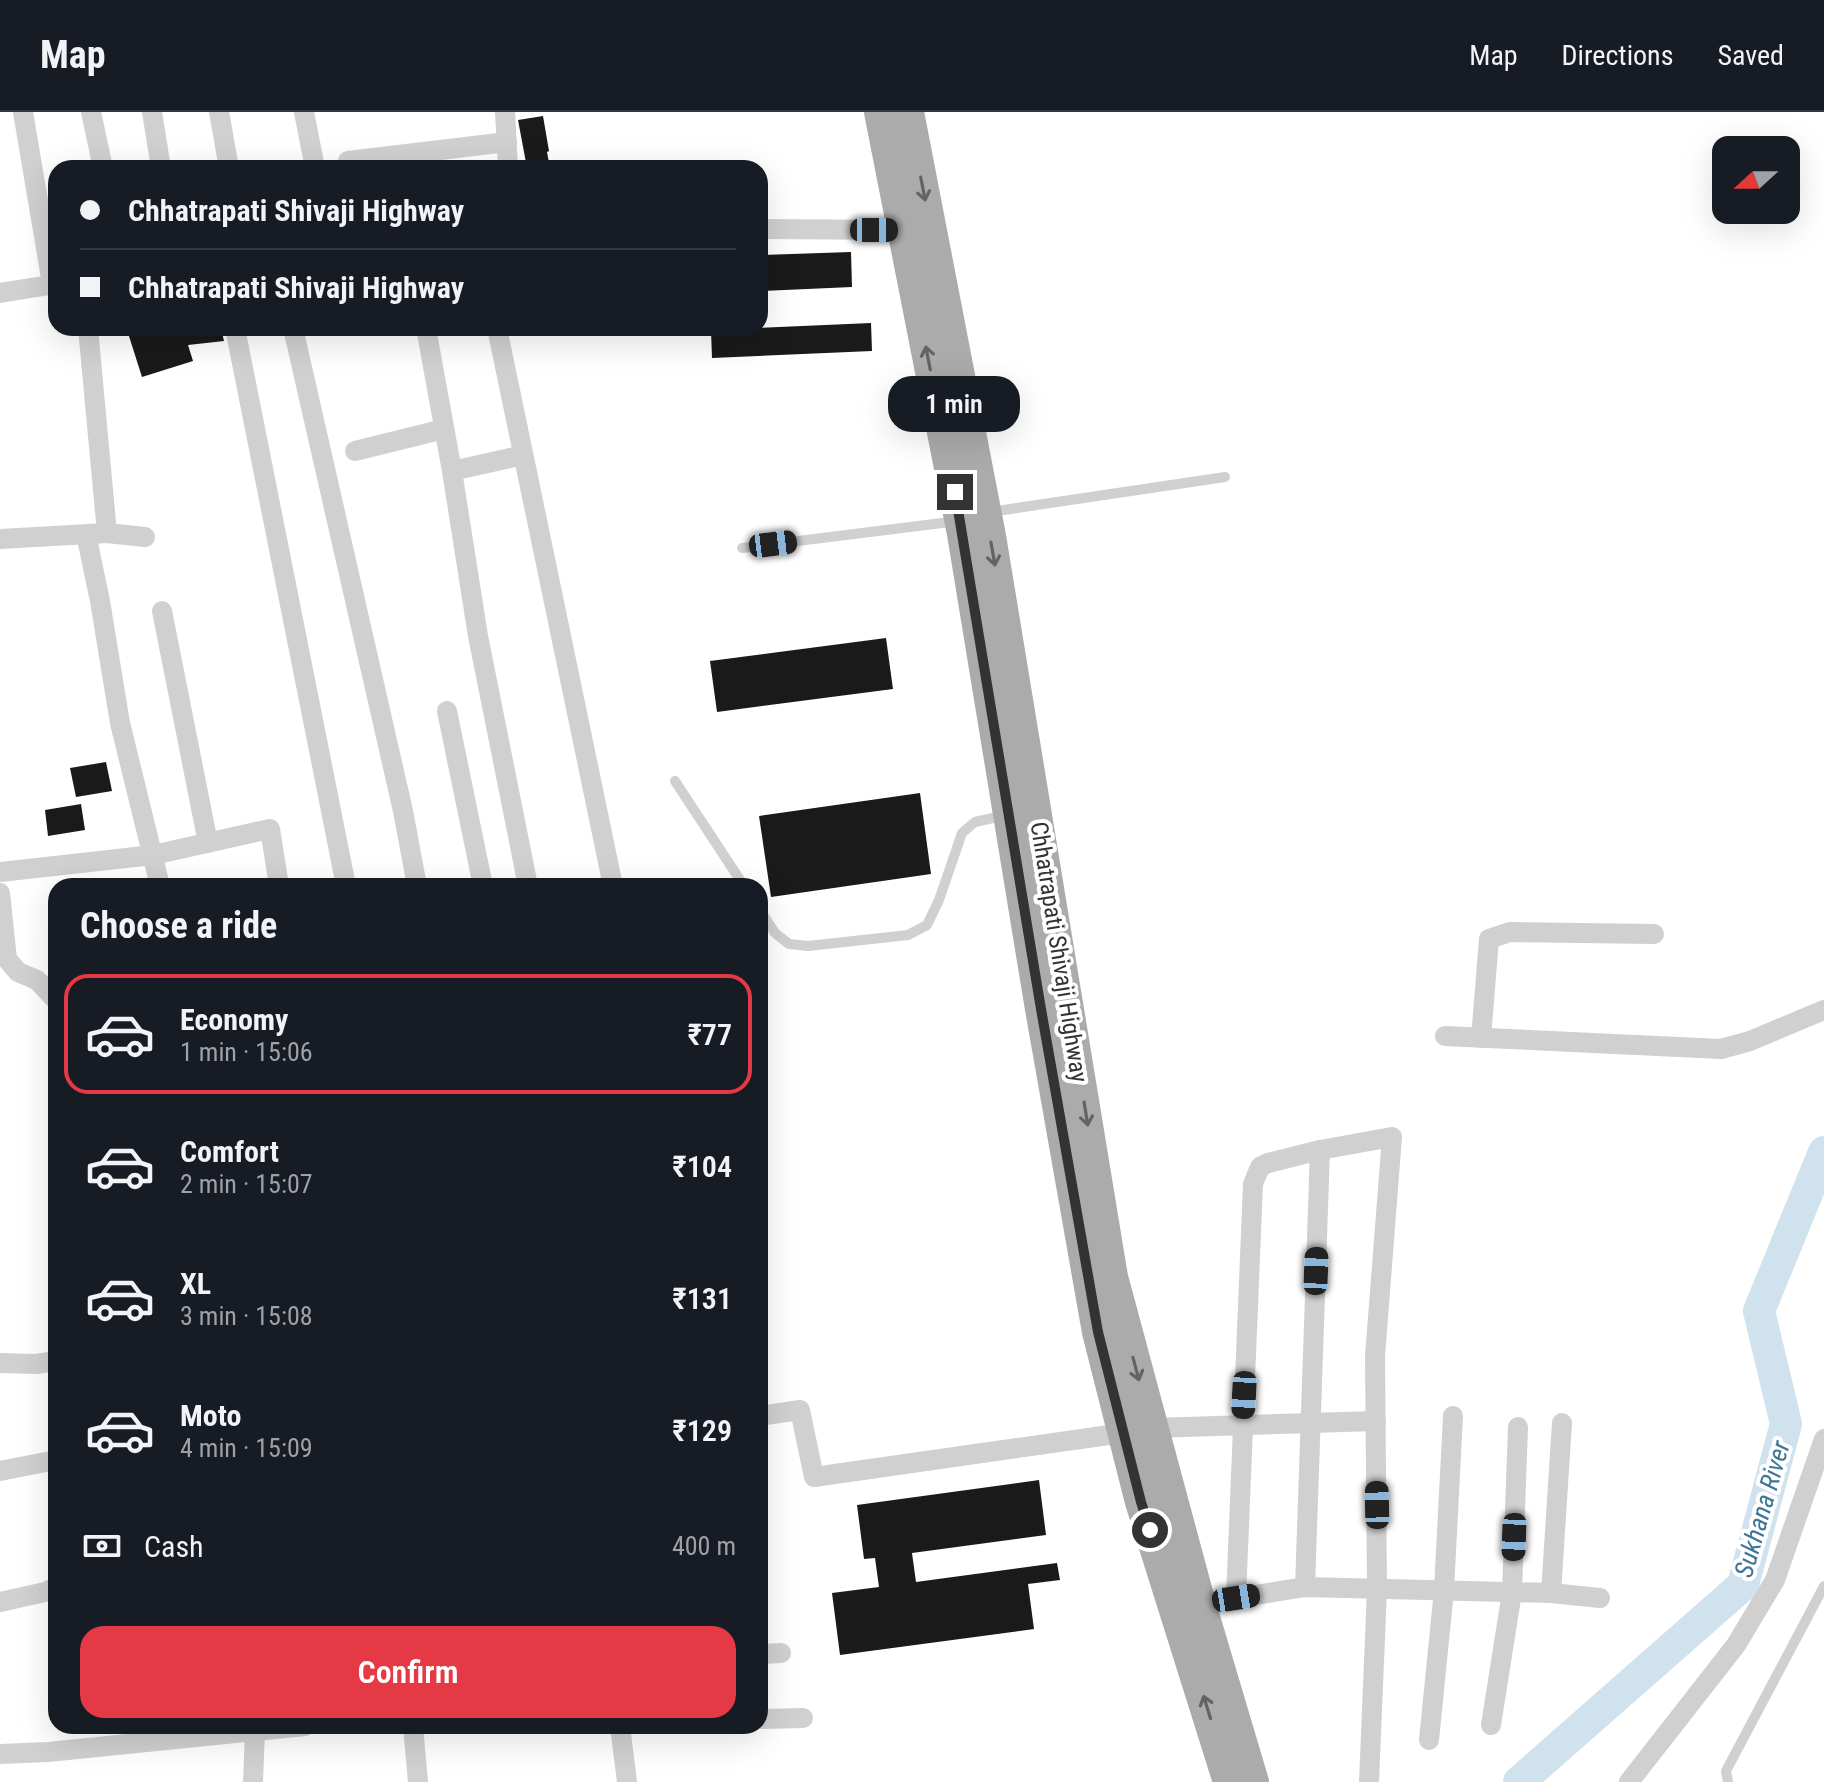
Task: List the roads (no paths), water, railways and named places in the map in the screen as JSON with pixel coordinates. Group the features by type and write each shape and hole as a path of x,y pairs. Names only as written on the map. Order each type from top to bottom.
{"main road":[{"name":"Chhatrapati Shivaji Highway","path":"880,112 916,227 973,517 1112,1277 1137,1430 1141,1502 1229,1782"},
{"name":"Chhatrapati Shivaji Highway","path":"908,112 916,227"},
{"name":"Chhatrapati Shivaji Highway","path":"973,517 1009,814 1098,1332 1200,1604 1253,1782"}],"street":[{"path":"23,112 48,251"},
{"path":"91,112 101,160"},
{"path":"152,112 160,160"},
{"path":"219,112 228,160"},
{"path":"304,112 313,160"},
{"path":"505,112 508,160"},
{"path":"356,160 507,142"},
{"path":"768,229 916,227"},
{"path":"0,293 48,285"},
{"path":"89,336 107,533"},
{"path":"237,336 344,878"},
{"path":"295,336 416,878"},
{"path":"427,336 478,636 526,878"},
{"path":"499,336 611,878"},
{"path":"355,451 444,429"},
{"path":"452,471 523,455"},
{"path":"0,539 107,533 145,537"},
{"path":"86,534 120,723 158,878"},
{"path":"162,611 208,843"},
{"path":"447,711 481,878"},
{"path":"0,872 153,855 270,829 278,878"},
{"path":"0,893 7,959 18,972 37,980 48,992"},
{"path":"1481,1038 1489,939 1510,932 1654,934"},
{"path":"1445,1036 1721,1049 1750,1041 1824,1010"},
{"path":"1236,1598 1253,1184 1260,1167 1268,1163 1392,1137 1375,1356 1377,1589 1369,1782"},
{"path":"1305,1587 1320,1150"},
{"path":"0,1363 48,1362"},
{"path":"768,1415 800,1410 814,1477 1137,1430 1376,1421"},
{"path":"1429,1740 1444,1590 1453,1416"},
{"path":"1551,1593 1562,1423"},
{"path":"1491,1725 1512,1592 1518,1427"},
{"path":"1629,1782 1736,1645 1775,1580 1824,1439"},
{"path":"0,1471 48,1462"},
{"path":"1200,1604 1305,1587 1551,1593 1600,1598"},
{"path":"0,1602 48,1591"},
{"path":"768,1719 803,1718"},
{"path":"0,1754 234,1734"},
{"path":"253,1782 255,1734"},
{"path":"414,1734 418,1782"},
{"path":"621,1734 627,1782"}],"lane":[{"path":"742,548 973,517 1225,477"},
{"path":"675,781 739,878"},
{"path":"768,922 775,933 789,944 808,946 908,935 927,925 962,833 975,822 1009,814"},
{"path":"1728,1782 1726,1771 1824,1586"}],"waterway":[{"name":"Sukhana River","path":"1519,1782 1743,1585 1786,1424 1759,1311 1824,1152"}]}
